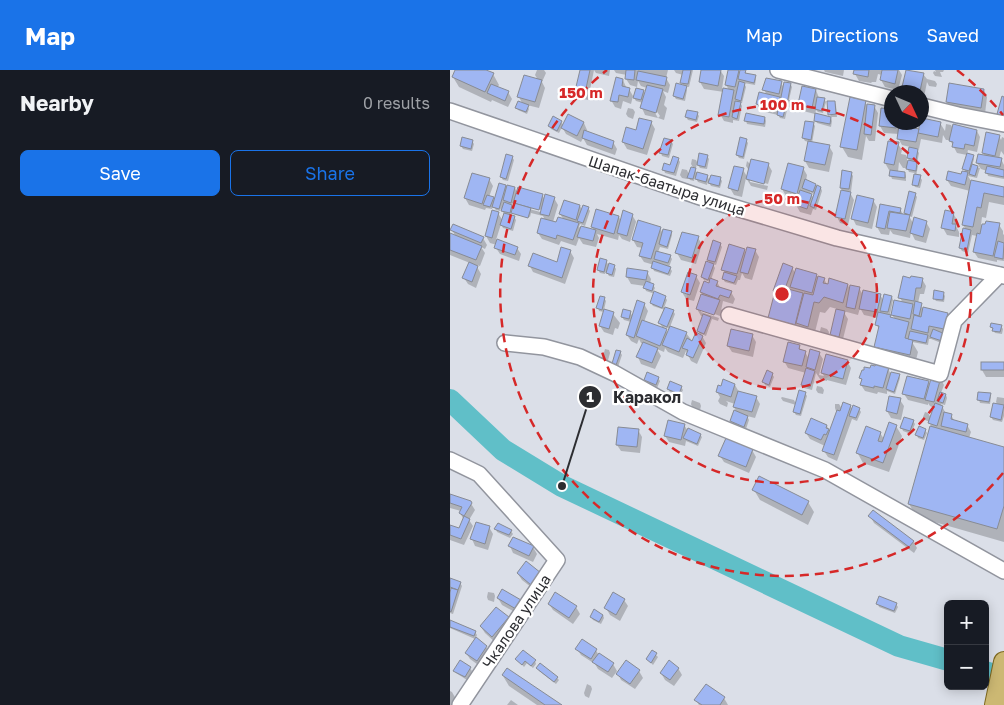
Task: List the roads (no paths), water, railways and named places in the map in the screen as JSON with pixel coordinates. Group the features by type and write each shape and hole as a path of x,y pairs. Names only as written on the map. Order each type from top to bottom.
{"main road":[{"path":"995,705 1004,662"}],"street":[{"path":"778,70 884,97"},
{"path":"929,108 958,116 1004,124"},
{"name":"Шапак-баатыра улица","path":"450,112 706,199 837,238 1001,275"},
{"path":"729,315 940,374 954,321 1001,275"},
{"path":"505,342 544,347 580,357 614,373 684,412 825,470 1004,571"},
{"name":"Чкалова улица","path":"450,460 479,474 557,560 460,705"}],"waterway":[{"path":"450,400 503,450 562,486 899,646 944,659"},
{"path":"989,673 1004,678"}],"place":[{"name":"Каракол","path":"562,486"}]}
